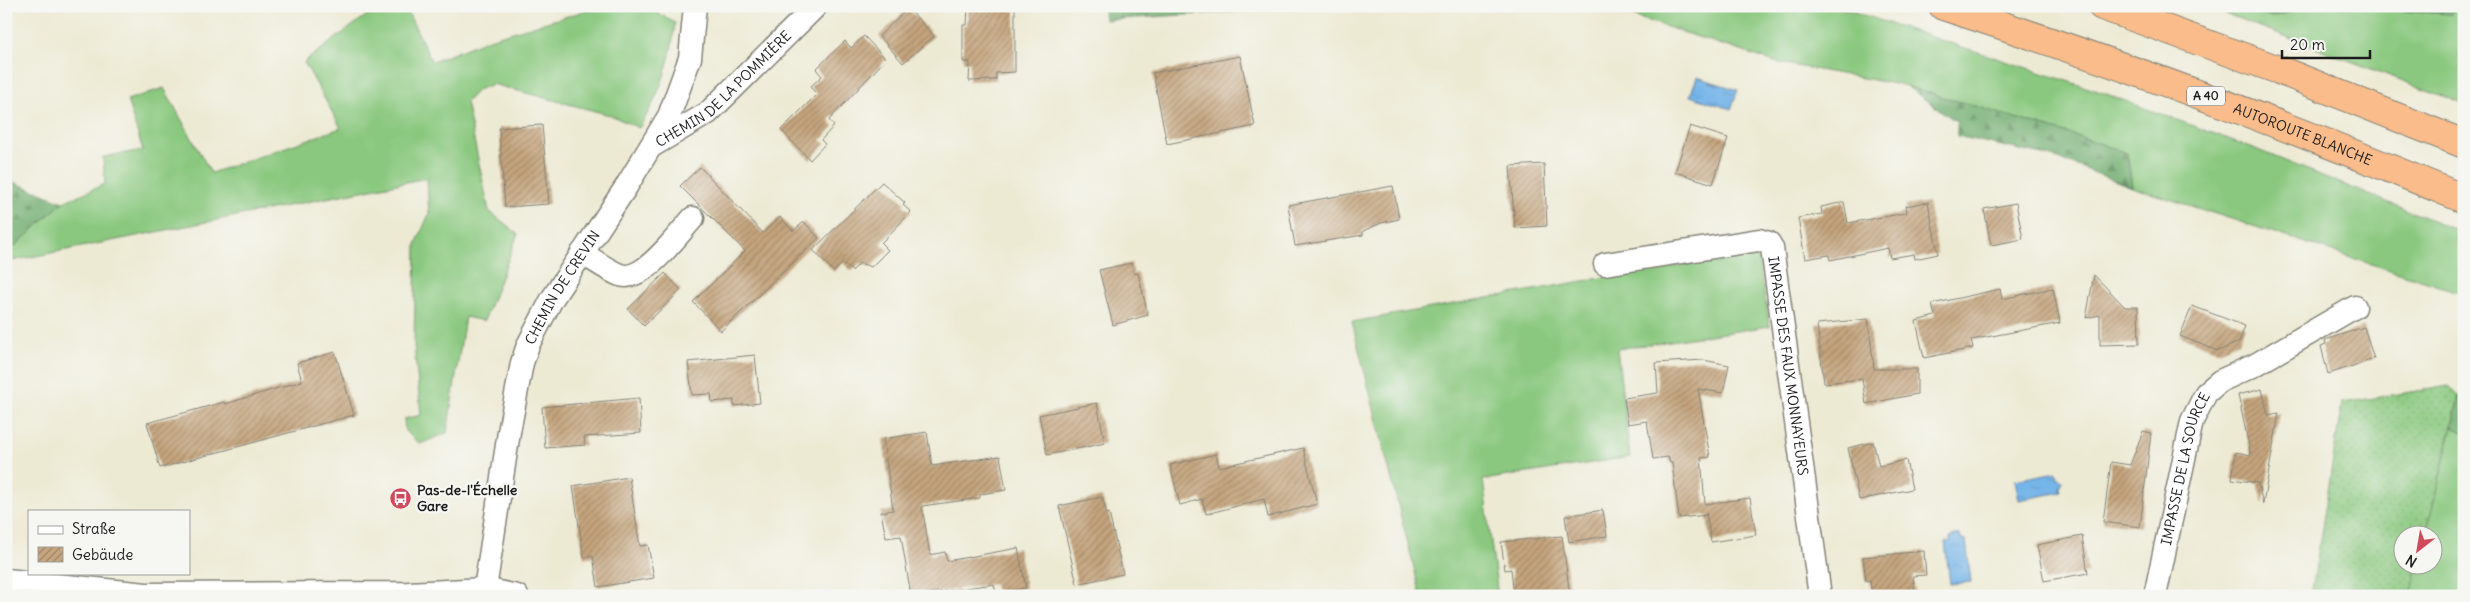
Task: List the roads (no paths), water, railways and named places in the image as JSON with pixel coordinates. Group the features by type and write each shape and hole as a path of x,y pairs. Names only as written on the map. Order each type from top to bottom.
{"highway":[{"name":"AUTOROUTE BLANCHE","path":"1943,6 2101,58 2249,112 2464,198"},
{"path":"2102,6 2279,70 2464,144"}],"street":[{"name":"CHEMIN DE CREVIN","path":"485,589 508,432 522,363 537,325 650,147 675,103 688,66 693,38 695,6"},
{"name":"CHEMIN DE LA POMMIÈRE","path":"650,147 708,113 816,6"},
{"path":"582,253 621,275 635,275 654,262 694,218"},
{"name":"IMPASSE DES FAUX MONNAYEURS","path":"1604,264 1759,240 1769,243 1772,248 1820,596"},
{"name":"IMPASSE DE LA SOURCE","path":"2155,596 2192,421 2206,392 2220,381 2255,365 2355,307"},
{"path":"6,580 146,594 408,593 485,589 517,596"}],"water":[{"path":"1697,77 1738,90 1731,109 1690,96"},
{"path":"2056,472 2063,481 2060,487 2061,492 2019,500 2015,480"},
{"path":"1954,535 1959,535 1962,540 1966,540 1971,582 1950,584 1945,542 1950,542 1950,538"}],"place":[{"name":"Pas-de-l'Échelle Gare","path":"401,498"}]}
